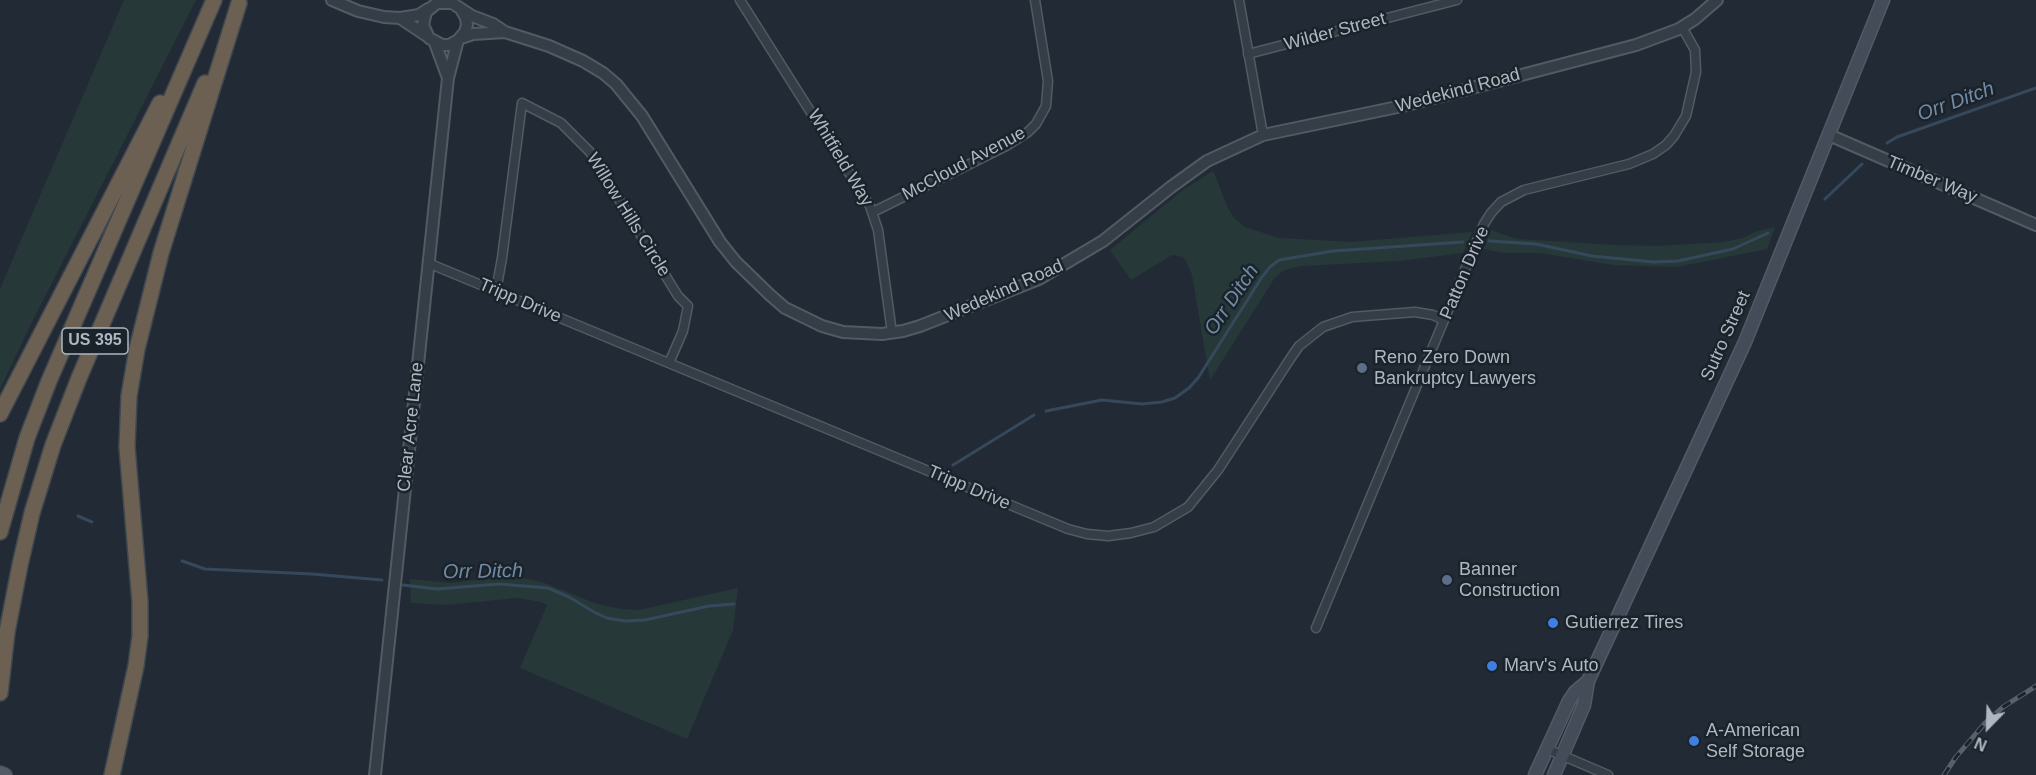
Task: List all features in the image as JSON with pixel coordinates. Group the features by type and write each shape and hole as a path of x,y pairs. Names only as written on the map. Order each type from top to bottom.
{"highway":[{"name":"US 395","path":"0,532 27,438 49,381 214,0"},
{"name":"US 395","path":"0,693 20,565 53,445 79,378 239,2"},
{"path":"112,775 136,666 140,636 140,602 127,447 129,396 137,349 161,253 239,2"},
{"path":"0,414 143,132 201,30"},
{"path":"0,522 9,496"},
{"path":"116,758 118,775"}],"main road":[{"name":"Sutro Street","path":"1554,775 1584,705 1588,681 1745,342 1883,0"},
{"name":"Sutro Street","path":"1535,775 1569,701 1575,692 1588,681"},
{"path":"0,773 4,775"}],"street":[{"path":"332,0 358,11 400,18 418,15 436,3 444,2 458,5 467,25 460,39 449,45 432,40 400,18"},
{"name":"Whitfield Way","path":"740,0 846,165 873,212 878,230 892,333"},
{"name":"McCloud Avenue","path":"873,212 1006,146 1036,124 1046,106 1048,87 1035,0"},
{"path":"1239,0 1263,135"},
{"name":"Wilder Street","path":"1248,54 1457,0"},
{"name":"Wedekind Road","path":"458,5 505,32 549,46 603,73 616,84 642,116 720,242 752,278 785,308 802,318 833,329 862,334 892,333 921,326 988,301 1062,267 1103,241 1207,161 1263,135 1407,105 1636,45 1682,27 1717,0"},
{"path":"432,40 425,32 423,18 436,3"},
{"name":"Patton Drive","path":"1316,628 1484,224 1501,202 1524,190 1642,159 1659,150 1674,136 1686,116 1696,72 1695,50 1692,41 1682,27"},
{"name":"Wedekind Road","path":"460,39 473,34 505,32"},
{"name":"Clear Acre Lane","path":"375,775 448,78 460,39"},
{"name":"Clear Acre Lane","path":"432,40 448,78"},
{"name":"Willow Hills Circle","path":"496,291 522,103 561,123 590,152 678,296 688,306 683,331 669,363"},
{"name":"Timber Way","path":"1829,135 2036,225"},
{"name":"Tripp Drive","path":"428,263 1068,529 1108,536 1131,533 1154,526 1188,507 1218,470 1299,346 1323,327 1352,317 1415,312 1433,315 1444,320"},
{"path":"1547,748 1608,775"}],"green space":[{"path":"124,0 196,0 0,389 0,289"},
{"path":"1213,171 1235,219 1245,227 1279,238 1350,242 1472,232 1463,253 1399,261 1302,266 1281,272 1274,279 1210,380 1192,275 1183,257 1172,255 1131,280 1110,250 1183,190"},
{"path":"1775,227 1767,249 1677,267 1613,265 1540,253 1506,253 1483,249 1491,230 1517,239 1657,246 1723,242"},
{"path":"496,577 542,582 597,604 639,610 738,588 733,630 687,739 520,668 547,605 541,602 517,598 446,605 411,603 410,579 451,583"}],"waterway":[{"name":"Orr Ditch","path":"1887,143 1897,137 2036,88"},
{"name":"Orr Ditch","path":"1825,199 1862,164"},
{"name":"Orr Ditch","path":"1489,241 1536,244 1592,256 1654,262 1678,261 1733,249 1768,233"},
{"name":"Orr Ditch","path":"1046,411 1102,400 1142,404 1175,398 1198,378 1262,277 1279,260 1333,251 1463,242"},
{"name":"Orr Ditch","path":"953,465 1034,415"},
{"name":"Orr Ditch","path":"78,516 92,522"},
{"name":"Orr Ditch","path":"182,561 205,569 382,580"},
{"name":"Orr Ditch","path":"403,585 437,589 499,584 548,588 607,618 625,621 645,620 709,606 734,604"}],"railway":[{"path":"1944,775 1985,723 2003,707 2036,686"}],"place":[{"name":"Reno Zero Down Bankruptcy Lawyers","path":"1362,368"},
{"name":"Banner Construction","path":"1447,580"},
{"name":"Gutierrez Tires","path":"1553,623"},
{"name":"Marv's Auto","path":"1492,666"},
{"name":"A-American Self Storage","path":"1694,741"}]}
